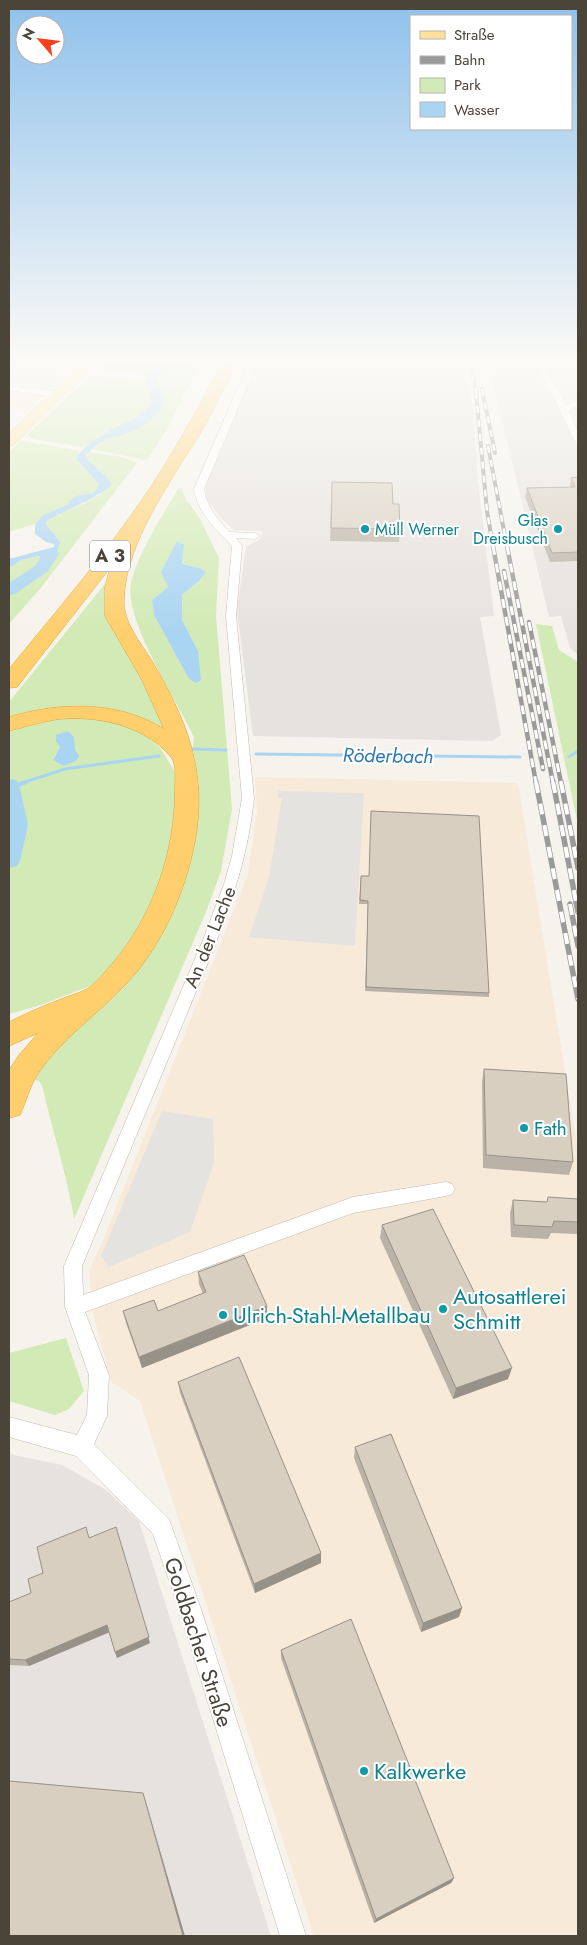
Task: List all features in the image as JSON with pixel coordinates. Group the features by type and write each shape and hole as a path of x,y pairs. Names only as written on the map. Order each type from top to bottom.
{"highway":[{"name":"A 3","path":"143,497 165,451"},
{"name":"A 3","path":"9,682 73,604 143,497 177,451"},
{"path":"9,1106 19,1078 36,1053 123,971 148,934 168,891 183,843 188,793 184,757 167,708 115,616 113,604 118,570 143,497"},
{"name":"A 3","path":"82,564 122,511"},
{"path":"9,724 36,716 62,712 90,711 108,714 137,723 161,735 184,757"},
{"path":"9,1035 38,1020 84,1001 105,989"},
{"path":"9,1027 38,1020"}],"street":[{"path":"215,451 199,489 204,508 233,541 255,536"},
{"name":"An der Lache","path":"82,1446 97,1416 98,1375 74,1307 73,1266 186,997 235,873 247,814 248,798 231,616 233,541"},
{"path":"74,1307 353,1205 446,1189"},
{"path":"9,1426 82,1446"},
{"name":"Goldbacher Straße","path":"82,1446 161,1527 191,1612 293,1936"}],"shaded area":[{"path":"220,451 476,451 494,616 480,617 501,735 492,741 253,736 237,610 246,547 260,539 263,531 234,530 222,519 206,498 205,487"},
{"path":"510,451 578,451 578,655 570,648 561,616 549,617"},
{"path":"255,777 518,783 578,1150 578,1936 314,1936 140,1401 111,1382 93,1313 89,1271 106,1233 248,874 257,811"},
{"path":"278,791 364,793 355,946 249,937 269,877 282,798 278,798"},
{"path":"162,1111 213,1119 214,1163 190,1232 109,1267 101,1256"},
{"path":"9,1454 62,1465 106,1490 139,1521 271,1936 9,1936"}],"green space":[{"path":"80,451 76,459 99,484 94,493 79,495 69,504 43,515 35,524 12,531 9,530 9,452"},
{"path":"100,451 153,451 147,460"},
{"path":"89,452 122,457 137,463 40,589 9,624 9,568 21,560 39,556 47,564 55,557 57,537 45,522 58,513 83,504 101,494 109,479 85,457"},
{"path":"179,487 182,489 186,501 200,519 219,558 216,615 232,809 221,871 206,912 74,1219 64,1170 43,1089 40,1082 32,1078 179,893 195,843 199,783 193,749 194,737 143,638 135,617 131,598 131,583 139,560","holes":["184,545 182,564 200,568 199,581 182,595 182,620 198,651 189,679 154,615 152,600 168,587"]},
{"path":"113,574 109,585 172,738 128,714 15,717 9,719 9,702"},
{"path":"536,624 552,626 559,650 578,662 578,825"},
{"path":"86,717 116,723 142,732 161,749 175,772 178,794 174,842 159,889 140,932 95,984 41,1005 9,1014 9,732 44,721","holes":["73,737 78,756 64,766 53,759 60,747"]},
{"path":"66,1338 84,1391 69,1409 55,1415 9,1401 9,1353"}],"water":[{"path":"81,451 90,451 85,457 109,479 111,485 87,501 45,522 60,543 55,557 47,564 39,556 21,560 9,568 9,559 54,547 54,544 46,542 35,534 35,524 43,515 69,504 69,501 79,495 94,493 99,484 76,459"},
{"path":"177,541 184,545 182,564 200,568 206,572 199,581 182,595 182,620 198,651 201,680 196,683 189,679 154,615 152,600 168,587 161,572"},
{"path":"68,731 74,737 75,750 79,756 76,761 64,766 53,760 60,747 56,741 56,735"}],"building":[{"name":"Glas Dreisbusch","path":"578,477 578,552 552,553 527,488 575,487 571,478"},
{"name":"Müll Werner","path":"332,482 392,483 393,504 399,504 400,529 331,528"},
{"path":"371,811 479,816 489,993 366,987 368,901 360,900 361,876 369,876"},
{"name":"Fath","path":"484,1069 566,1074 573,1162 486,1155"},
{"path":"548,1197 578,1199 578,1222 554,1221 552,1227 514,1225 513,1200 547,1202"},
{"name":"Autosattlerei Schmitt","path":"433,1209 512,1368 456,1388 382,1225"},
{"name":"Ulrich-Stahl-Metallbau","path":"244,1255 267,1306 139,1357 123,1311 154,1300 158,1311 206,1292 198,1272"},
{"path":"239,1357 321,1553 254,1584 178,1382"},
{"path":"391,1434 462,1608 423,1623 355,1447"},
{"path":"86,1527 89,1538 116,1527 149,1637 115,1652 107,1625 25,1660 9,1659 9,1602 31,1593 28,1579 43,1573 37,1547"},
{"name":"Kalkwerke","path":"351,1619 454,1878 376,1919 281,1650"},
{"path":"9,1781 143,1793 183,1936 9,1936"}],"waterway":[{"path":"9,590 41,569 51,554"},
{"name":"Röderbach","path":"193,749 226,750"},
{"name":"Röderbach","path":"569,757 578,751"},
{"name":"Röderbach","path":"256,754 520,757"},
{"name":"Röderbach","path":"22,783 65,769 159,756"},
{"name":"Röderbach","path":"11,787 26,782"},
{"path":"9,785 17,825 9,861"}],"railway":[{"path":"481,451 487,511 493,547"},
{"path":"489,451 507,547"},
{"path":"493,546 536,783"},
{"path":"507,546 553,783"},
{"path":"504,571 543,769"},
{"path":"529,622 561,783"},
{"path":"536,782 578,999"},
{"path":"553,782 578,912"},
{"path":"561,782 578,868"},
{"path":"570,904 578,946"}],"place":[{"name":"Müll Werner","path":"365,529"},
{"name":"Glas Dreisbusch","path":"558,529"},
{"name":"Fath","path":"524,1128"},
{"name":"Autosattlerei Schmitt","path":"443,1309"},
{"name":"Ulrich-Stahl-Metallbau","path":"223,1315"},
{"name":"Kalkwerke","path":"364,1771"}]}
